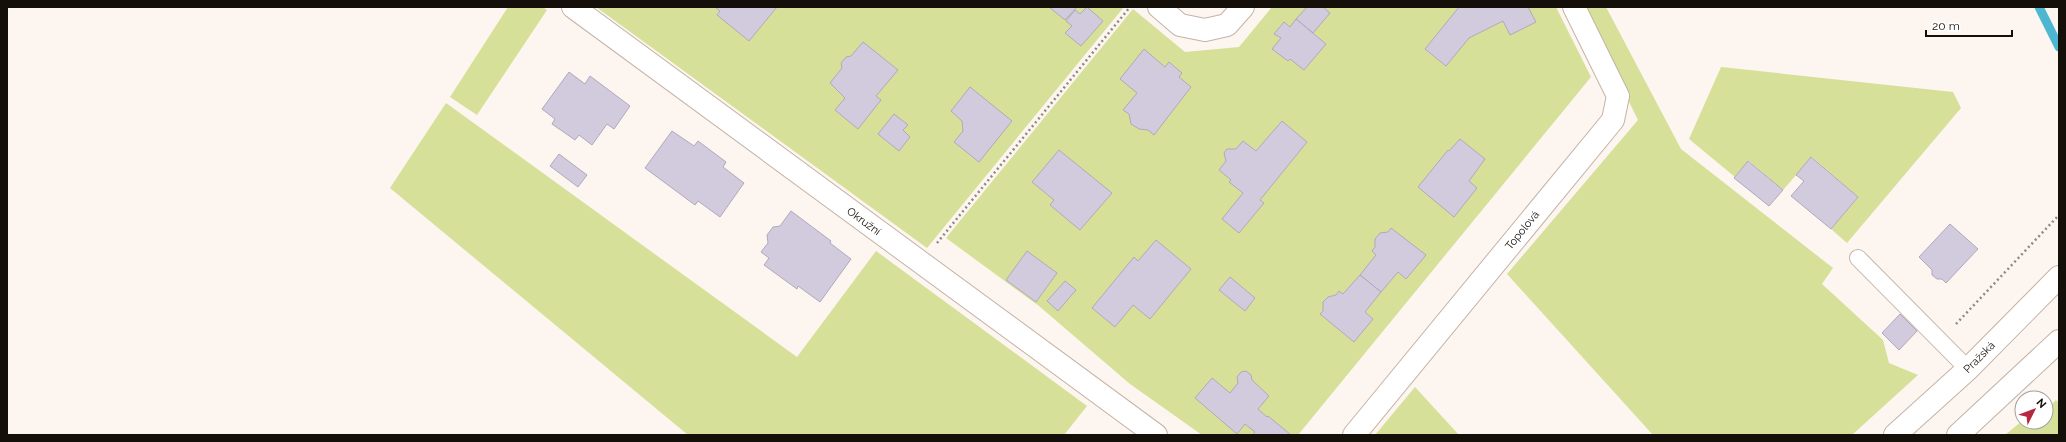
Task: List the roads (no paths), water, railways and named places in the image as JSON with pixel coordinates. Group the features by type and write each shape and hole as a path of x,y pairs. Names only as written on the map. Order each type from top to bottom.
{"street":[{"name":"Okružní","path":"573,7 1156,435"},
{"path":"1160,7 1180,25 1205,30 1227,25 1243,7"},
{"name":"Topolová","path":"1354,435 1612,120 1618,96 1574,7"},
{"name":"Pražská","path":"1895,435 1968,369 2059,277"},
{"path":"1958,435 2059,341"}],"lane":[{"path":"1858,258 1968,369"}],"waterway":[{"path":"2039,7 2059,47"}]}
